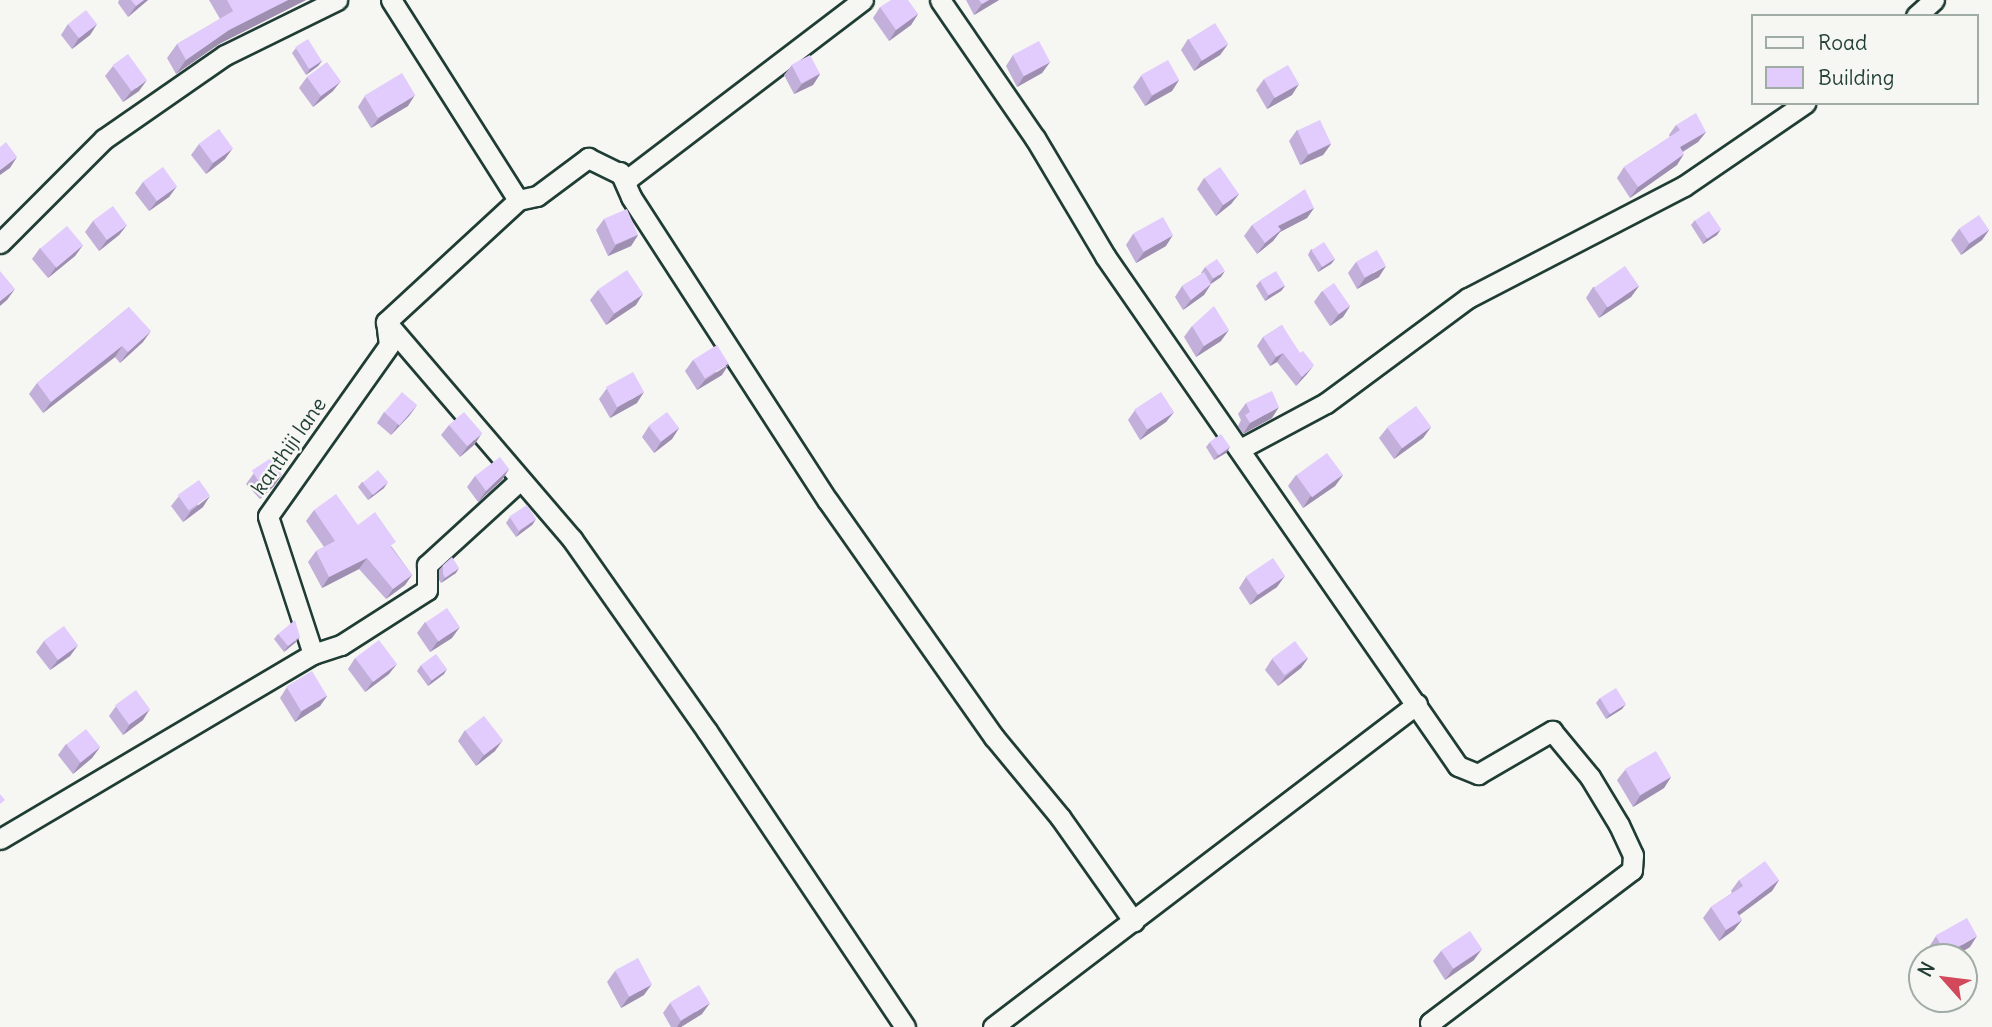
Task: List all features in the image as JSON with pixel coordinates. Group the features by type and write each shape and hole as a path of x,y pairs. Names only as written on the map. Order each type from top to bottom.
{"street":[{"path":"0,243 104,139 225,55 337,0"},
{"path":"391,0 517,200"},
{"path":"863,0 629,178 588,158 537,196 517,200 386,323 572,539 707,731 905,1027"},
{"path":"940,0 1035,138 1105,256 1242,448 1458,766 1478,774 1552,731 1590,777 1633,855 1632,870 1430,1023 1432,1027"},
{"path":"1918,14 1934,0"},
{"path":"1242,448 1326,403 1468,298 1684,186 1802,105"},
{"path":"620,172 638,208 726,336 828,501 995,737 1060,817 1134,922"},
{"name":"kanthiji lane","path":"313,654 268,516 388,345 386,323"},
{"path":"0,839 313,654 341,645 427,590 427,565 520,480"},
{"path":"993,1027 1417,704"}],"building":[{"path":"131,0 144,0 136,6"},
{"path":"227,0 288,0 229,30 186,60 177,44 233,11"},
{"path":"891,0 908,0 918,14 896,30 880,7"},
{"path":"86,10 97,24 79,38 68,24"},
{"path":"1215,23 1228,44 1202,61 1189,39"},
{"path":"308,39 322,61 309,69 295,47"},
{"path":"1039,41 1050,62 1024,76 1013,55"},
{"path":"128,54 147,80 131,91 113,65"},
{"path":"810,55 820,74 801,83 791,65"},
{"path":"1168,60 1179,80 1152,95 1141,75"},
{"path":"327,62 341,81 321,96 307,77"},
{"path":"1288,65 1299,84 1275,98 1264,79"},
{"path":"402,73 415,95 378,118 364,96"},
{"path":"1696,113 1706,132 1680,147 1684,154 1638,187 1624,167 1680,130 1676,125"},
{"path":"1320,120 1331,144 1308,154 1297,131"},
{"path":"219,129 233,148 213,163 199,144"},
{"path":"6,142 17,157 0,170 0,147"},
{"path":"163,167 177,186 157,201 143,182"},
{"path":"1220,167 1239,194 1223,205 1204,178"},
{"path":"1305,189 1314,208 1278,226 1281,230 1265,243 1252,225"},
{"path":"113,206 127,225 107,240 93,221"},
{"path":"627,209 638,235 615,245 604,219"},
{"path":"1709,211 1721,229 1707,239 1695,221"},
{"path":"1979,215 1989,230 1969,243 1959,228"},
{"path":"1163,217 1173,235 1143,252 1133,233"},
{"path":"67,226 83,245 56,268 40,248"},
{"path":"1324,242 1335,259 1322,267 1311,250"},
{"path":"1377,250 1386,266 1365,277 1356,262"},
{"path":"1217,259 1225,271 1213,278 1205,267"},
{"path":"1625,266 1639,286 1608,307 1594,288"},
{"path":"627,270 643,294 614,314 598,290"},
{"path":"0,271 15,289 0,301"},
{"path":"1276,271 1285,286 1268,295 1260,281"},
{"path":"1204,272 1211,284 1191,300 1182,286"},
{"path":"1334,283 1350,306 1339,314 1323,291"},
{"path":"1214,306 1229,330 1204,346 1192,326"},
{"path":"129,307 151,331 128,352 122,346 51,402 37,383"},
{"path":"1282,325 1300,353 1303,351 1314,365 1302,377 1283,353 1276,357 1263,337"},
{"path":"717,345 729,364 705,378 693,360"},
{"path":"633,372 644,392 617,407 606,387"},
{"path":"1272,391 1279,407 1250,423 1245,415 1250,412 1246,403"},
{"path":"402,392 417,405 399,425 384,412"},
{"path":"1161,392 1174,412 1147,430 1134,409"},
{"path":"1416,406 1431,427 1402,448 1387,427"},
{"path":"464,412 482,433 467,446 449,425"},
{"path":"667,412 679,428 661,442 649,426"},
{"path":"1221,434 1230,447 1219,455 1210,442"},
{"path":"1327,453 1343,475 1312,497 1296,475"},
{"path":"500,457 509,469 486,491 475,476"},
{"path":"271,458 282,475 263,487 252,471"},
{"path":"378,470 388,482 373,495 363,483"},
{"path":"199,480 210,496 189,510 178,495"},
{"path":"336,494 358,525 375,512 396,542 390,546 412,575 393,589 367,558 329,577 316,551 335,541 314,510"},
{"path":"527,505 536,519 519,531 509,516"},
{"path":"452,557 459,568 445,578 443,565"},
{"path":"1273,558 1285,576 1258,595 1246,576"},
{"path":"447,608 460,627 438,642 425,623"},
{"path":"295,620 300,637 288,646 278,634"},
{"path":"64,626 78,645 58,660 44,641"},
{"path":"379,640 397,664 373,682 355,658"},
{"path":"1295,641 1308,658 1284,675 1272,658"},
{"path":"436,654 447,669 432,681 421,665"},
{"path":"312,671 327,696 301,711 286,686"},
{"path":"1616,688 1626,704 1610,714 1600,698"},
{"path":"136,690 150,709 129,725 115,705"},
{"path":"484,716 503,740 484,755 465,731"},
{"path":"86,729 100,747 80,763 66,744"},
{"path":"1656,751 1671,777 1640,795 1625,769"},
{"path":"1765,861 1779,880 1737,912 1742,920 1726,930 1711,907 1743,886 1739,880"},
{"path":"1967,918 1977,936 1965,943 1940,943 1936,935"},
{"path":"1470,931 1482,949 1453,969 1441,951"},
{"path":"638,958 652,984 629,997 615,970"},
{"path":"699,985 710,1003 681,1021 670,1003"}]}
